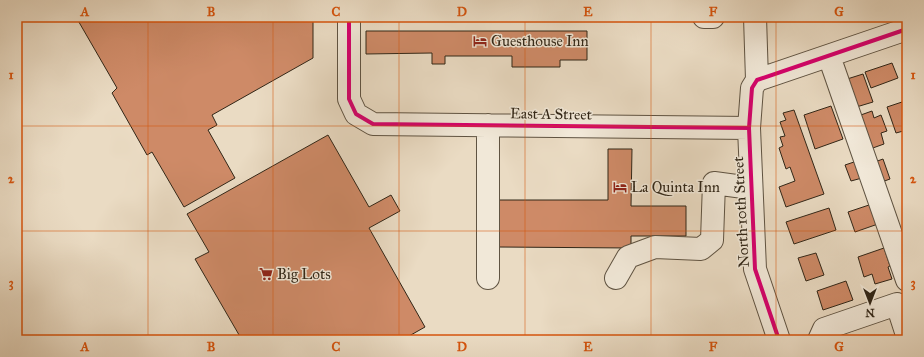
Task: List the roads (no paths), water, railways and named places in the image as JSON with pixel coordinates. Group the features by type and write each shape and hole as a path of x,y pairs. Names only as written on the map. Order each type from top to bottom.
{"street":[{"name":"East A Street","path":"349,17 349,99 356,114 373,124 749,128"},
{"path":"704,17 713,17"},
{"path":"755,17 758,80 907,29"},
{"path":"829,56 907,280"},
{"name":"North 10th Street","path":"758,80 752,88 749,128 754,269 779,340"},
{"path":"488,125 488,278"},
{"path":"616,278 628,257 655,247 701,249 712,240 714,183 751,188"},
{"path":"819,340 824,329 897,304 907,335"}],"place":[{"name":"Guesthouse Inn","path":"480,41"},
{"name":"La Quinta Inn","path":"620,187"},
{"name":"Big Lots","path":"266,274"}]}
